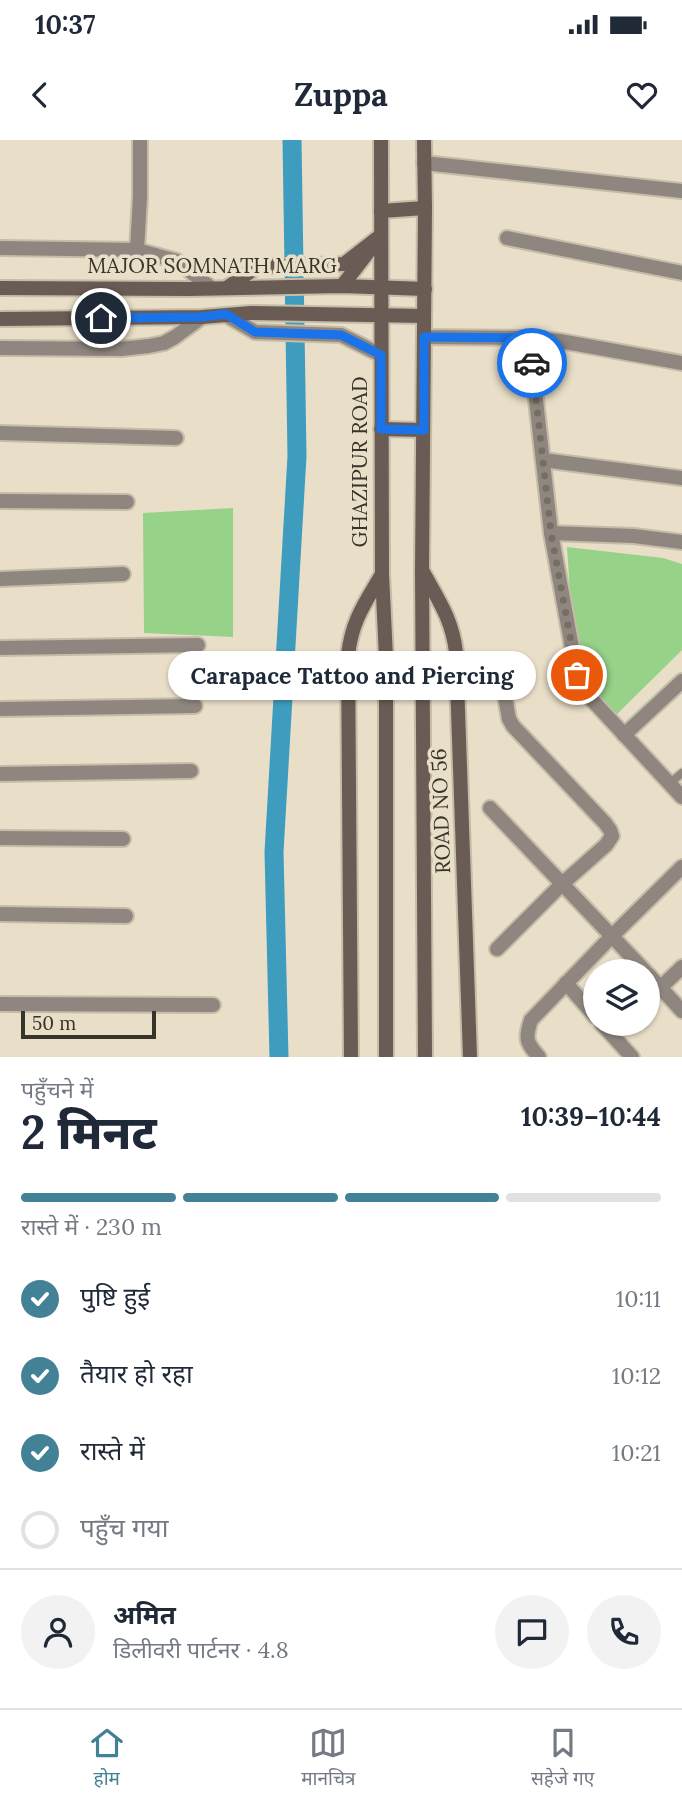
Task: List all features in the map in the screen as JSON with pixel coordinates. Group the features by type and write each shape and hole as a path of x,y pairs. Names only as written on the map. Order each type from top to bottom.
{"main road":[{"name":"GHAZIPUR ROAD","path":"381,140 382,574 386,657 386,1057"},
{"path":"424,140 422,571 425,1057"},
{"path":"381,211 425,208"},
{"path":"228,287 257,267 342,264 380,236"},
{"path":"342,286 380,236"},
{"name":"MAJOR SOMNATH MARG","path":"0,288 342,286 425,289"},
{"path":"0,319 202,317 251,313 424,316"},
{"path":"381,429 424,430"},
{"name":"ROAD NO 56","path":"422,571 447,614 456,652 470,1057"},
{"path":"351,1057 348,654 354,621 382,574"}],"street":[{"path":"137,250 140,140"},
{"path":"424,163 682,191"},
{"path":"507,238 682,273"},
{"path":"0,248 137,250 177,261 210,287"},
{"path":"226,314 255,332 334,334 381,355"},
{"path":"0,348 121,349 149,346 175,337 202,317"},
{"path":"424,337 560,341 682,363"},
{"path":"529,338 551,533 577,675 593,701 682,796"},
{"path":"0,433 176,438"},
{"path":"543,460 682,478"},
{"path":"0,500 127,502"},
{"path":"551,533 634,536 682,542"},
{"path":"0,579 123,574"},
{"path":"0,648 198,645"},
{"path":"624,735 682,681"},
{"path":"496,949 606,845 611,836 610,830 513,726 509,719 504,691"},
{"path":"0,709 195,706"},
{"path":"0,774 191,771"},
{"path":"490,808 632,959"},
{"path":"0,838 123,839"},
{"path":"539,1057 527,1042 531,1020 682,867"},
{"path":"0,914 126,916"},
{"path":"682,967 660,988 682,1011"},
{"path":"566,983 583,1002"},
{"path":"0,1004 213,1005"},
{"path":"613,1036 632,1057"}],"lane":[{"path":"670,783 682,773"}],"green space":[{"path":"233,508 233,637 144,633 143,513"},
{"path":"567,547 663,558 682,564 682,650 611,720 576,684"}],"waterway":[{"path":"279,1057 274,852 297,456 292,140"}],"way so far":[{"path":"532,363 551,533 577,675"}],"place":[{"name":"Carapace Tattoo and Piercing","path":"577,675"}],"route":[{"path":"101,318 202,317 226,314 255,332 341,335 381,355 381,429 424,430 424,337 529,338 532,363"}]}
